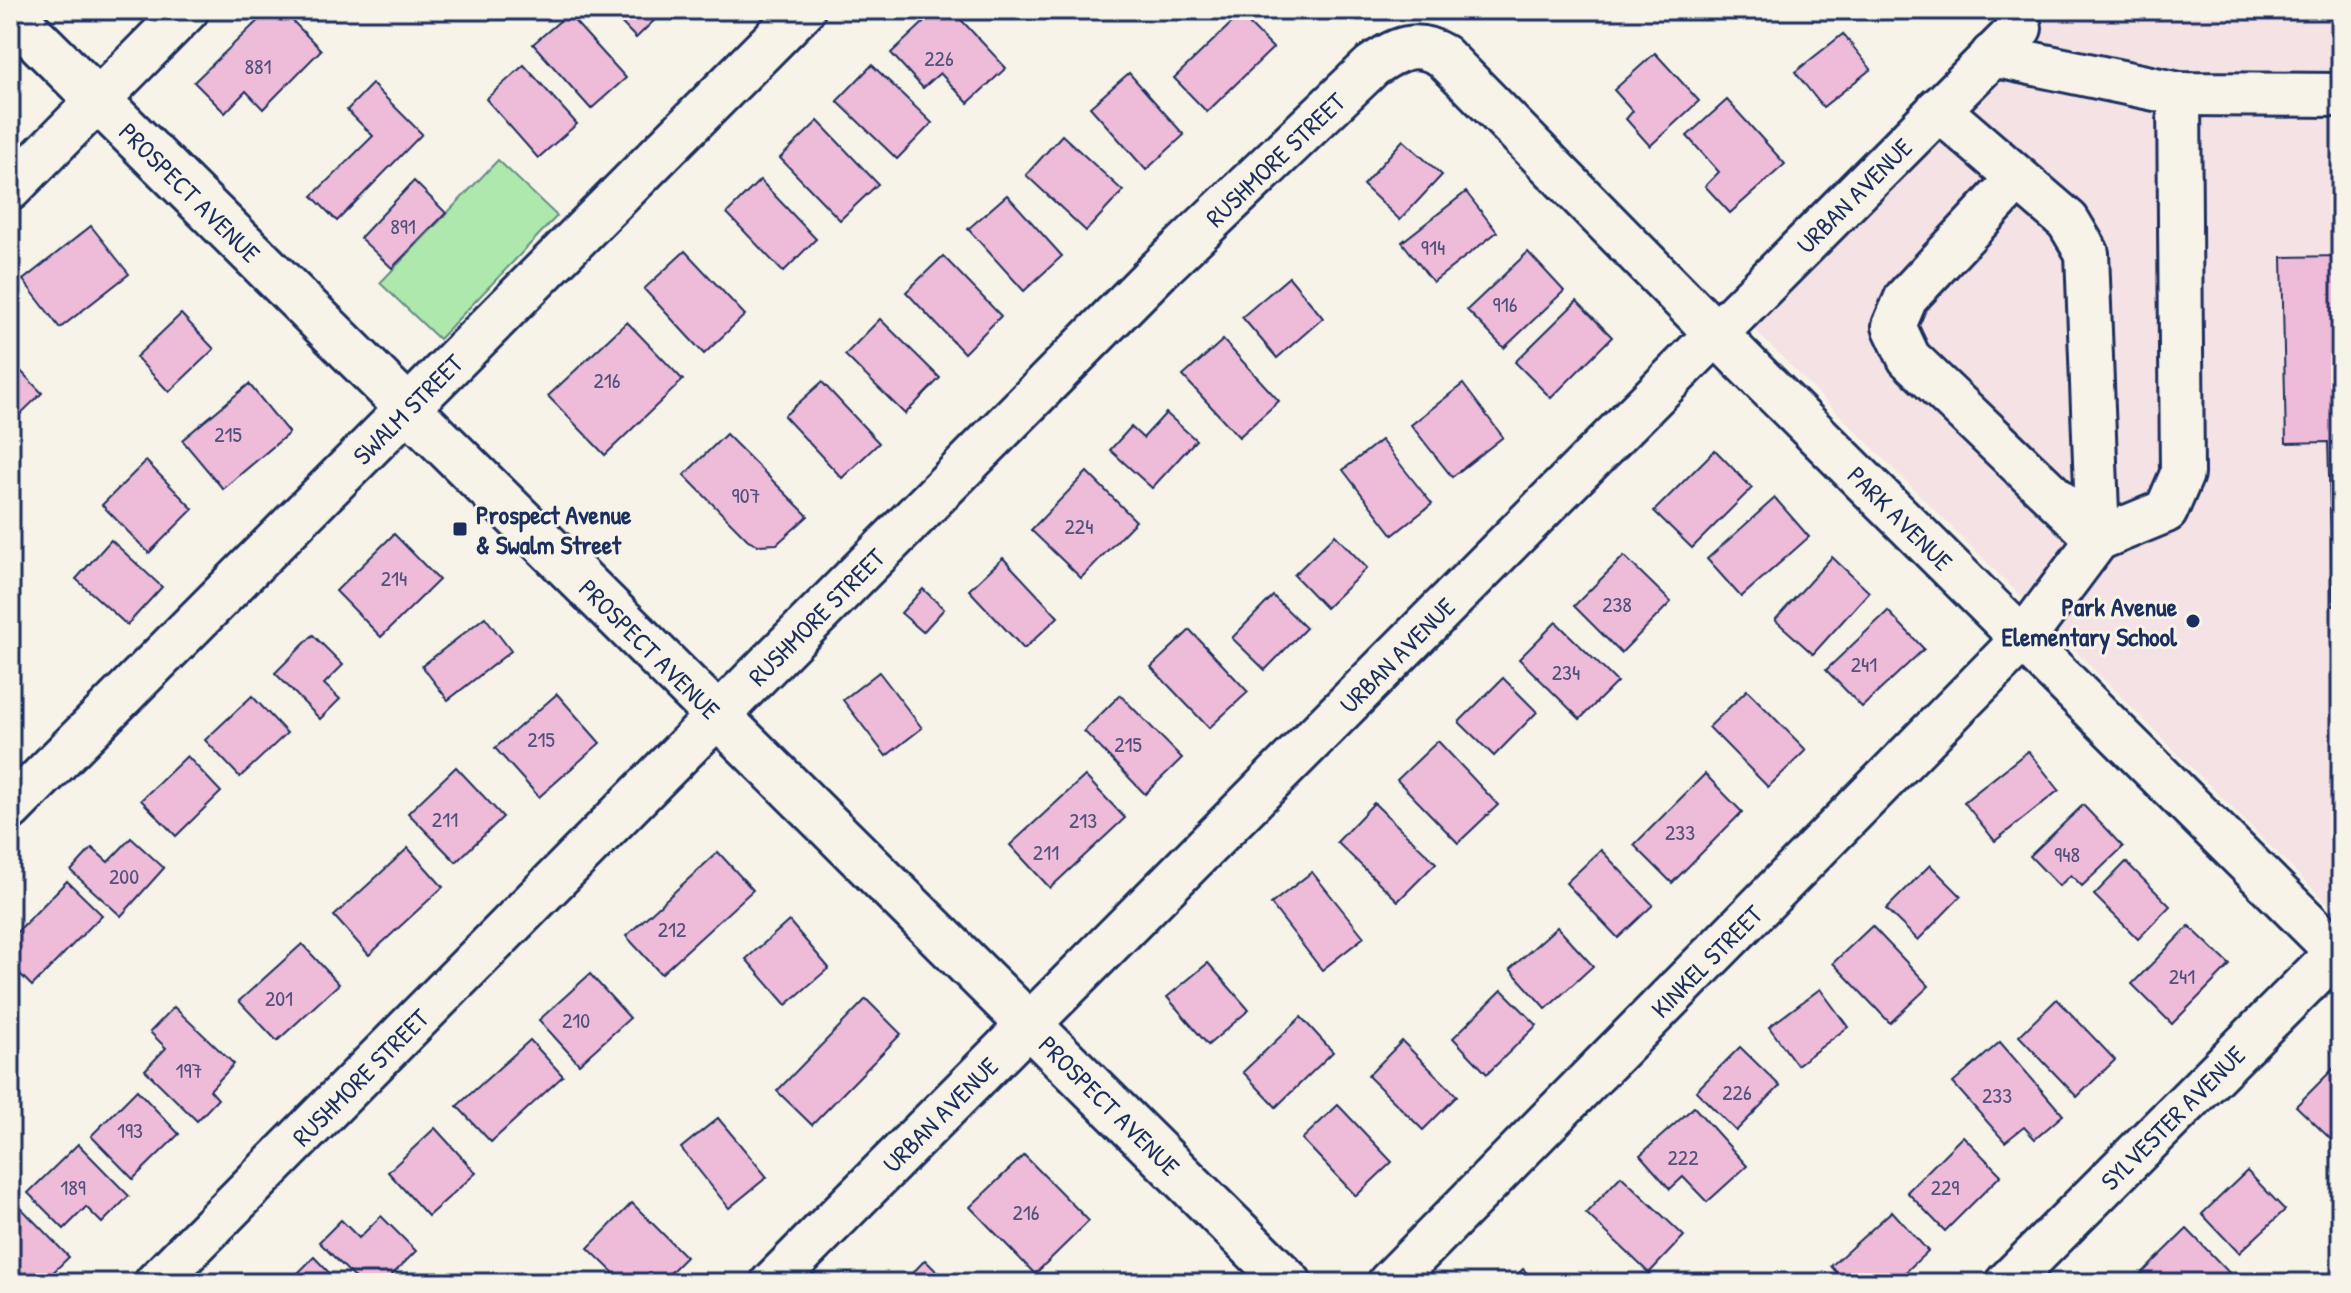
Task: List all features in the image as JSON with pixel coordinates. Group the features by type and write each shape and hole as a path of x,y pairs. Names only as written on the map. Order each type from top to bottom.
{"main road":[{"name":"PROSPECT AVENUE","path":"10,13 1289,1283"}],"street":[{"path":"10,189 187,10"},
{"name":"SWALM STREET","path":"10,809 803,10"},
{"name":"URBAN AVENUE","path":"772,1283 2006,42 2179,94"},
{"name":"RUSHMORE STREET","path":"156,1283 1159,270 1372,66 1394,51 1415,45 1443,56 1463,77"},
{"name":"PARK AVENUE","path":"1463,77 1716,334 2339,954"},
{"path":"2098,539 2166,511 2182,474 2179,94 2341,95"},
{"path":"1938,109 2068,221 2087,253 2098,539"},
{"path":"2018,178 1906,298 1894,326 1909,358 2098,539"},
{"name":"KINKEL STREET","path":"1389,1283 2024,638 2098,539"},
{"name":"SYLVESTER AVENUE","path":"2007,1283 2339,954"}],"shaded area":[{"name":"Park Avenue Elementary School","path":"2057,10 2341,10 2341,917 1750,325"}],"green space":[{"path":"498,160 557,216 439,339 380,283"}],"building":[{"path":"269,10 282,10 321,50 263,109 246,91 225,113 194,82"},
{"path":"609,10 665,10 636,38"},
{"path":"937,10 952,10 1006,68 968,103 940,73 923,88 891,53"},
{"path":"568,14 626,78 591,109 533,44"},
{"path":"1240,15 1273,48 1207,112 1174,78"},
{"path":"1843,34 1871,69 1823,107 1795,72"},
{"path":"1655,53 1699,101 1650,146 1626,119 1633,111 1614,90"},
{"path":"524,65 577,124 538,158 486,99"},
{"path":"872,65 932,123 897,159 837,101"},
{"path":"1129,73 1184,135 1146,170 1090,107"},
{"path":"372,84 422,134 337,221 312,196 373,136 347,110"},
{"path":"1727,100 1785,164 1730,213 1705,186 1719,172 1687,136"},
{"path":"818,121 878,184 840,220 780,158"},
{"path":"1062,135 1123,191 1086,231 1026,175"},
{"path":"1403,140 1442,175 1400,220 1363,185"},
{"path":"760,180 816,239 783,272 727,213"},
{"path":"414,181 446,213 392,268 360,238"},
{"path":"1466,192 1497,232 1433,282 1402,242"},
{"path":"1007,195 1062,256 1024,291 968,229"},
{"path":"91,226 129,274 60,328 23,280"},
{"path":"685,251 745,315 704,354 644,289"},
{"path":"1528,252 1564,291 1504,348 1467,310"},
{"path":"943,256 1001,316 964,353 906,292"},
{"path":"2341,256 2341,606 2333,606 2328,442 2286,443 2282,257"},
{"path":"1289,277 1323,318 1277,358 1242,317"},
{"path":"1577,301 1612,337 1551,398 1515,362"},
{"path":"181,314 214,349 169,392 136,357"},
{"path":"880,319 940,378 905,414 845,355"},
{"path":"627,322 683,380 605,455 548,396"},
{"path":"1223,340 1279,401 1239,437 1183,376"},
{"path":"10,360 42,393 10,424"},
{"path":"822,382 879,443 842,478 784,416"},
{"path":"249,384 289,433 223,489 182,440"},
{"path":"1463,384 1503,437 1452,477 1411,425"},
{"path":"1166,413 1196,440 1152,488 1110,450 1131,427 1143,438"},
{"path":"726,434 808,516 777,544 758,545 748,540 684,475"},
{"path":"1381,440 1432,504 1393,535 1343,470"},
{"path":"1715,450 1752,488 1692,548 1654,511"},
{"path":"146,461 193,509 149,553 102,505"},
{"path":"1087,472 1136,521 1081,578 1031,530"},
{"path":"1775,498 1809,537 1741,597 1707,559"},
{"path":"394,534 439,580 381,637 336,591"},
{"path":"1335,535 1367,568 1326,608 1294,575"},
{"path":"111,540 162,587 127,625 76,579"},
{"path":"1624,556 1671,602 1621,653 1574,606"},
{"path":"1832,557 1869,592 1813,654 1775,620"},
{"path":"1003,558 1058,617 1024,649 969,590"},
{"path":"923,589 944,609 923,632 901,613"},
{"path":"1273,596 1306,628 1265,670 1232,638"},
{"path":"1888,611 1924,649 1862,707 1826,670"},
{"path":"485,617 511,651 448,700 422,666"},
{"path":"1556,622 1617,682 1580,719 1519,659"},
{"path":"1190,630 1248,692 1209,728 1151,667"},
{"path":"313,635 343,665 324,684 340,699 320,719 275,673"},
{"path":"879,672 922,728 886,756 843,700"},
{"path":"1503,678 1537,712 1494,756 1459,722"},
{"path":"1747,690 1806,750 1768,787 1709,727"},
{"path":"557,694 600,743 539,797 495,748"},
{"path":"1120,695 1182,758 1145,794 1084,731"},
{"path":"252,696 287,733 240,777 205,740"},
{"path":"1438,741 1498,805 1458,843 1397,780"},
{"path":"2028,751 2059,790 1995,841 1964,802"},
{"path":"187,756 221,792 176,836 141,800"},
{"path":"456,767 503,817 456,862 408,813"},
{"path":"1705,774 1742,812 1672,883 1634,845"},
{"path":"1085,776 1125,818 1050,888 1010,845"},
{"path":"1374,803 1436,863 1398,901 1337,842"},
{"path":"2083,805 2123,847 2082,886 2071,875 2059,886 2030,856"},
{"path":"131,838 164,868 121,916 71,871 92,848 108,862"},
{"path":"408,848 443,887 369,955 334,916"},
{"path":"1601,850 1653,905 1618,938 1566,883"},
{"path":"718,852 753,890 661,974 626,936"},
{"path":"2126,862 2170,906 2138,939 2094,895"},
{"path":"1930,865 1961,896 1918,940 1886,909"},
{"path":"1312,872 1364,937 1322,970 1271,904"},
{"path":"67,881 102,915 32,986 10,964 10,939"},
{"path":"789,921 829,968 786,1005 746,959"},
{"path":"1872,926 1929,986 1890,1023 1833,963"},
{"path":"2189,926 2230,965 2172,1024 2132,984"},
{"path":"1557,927 1593,966 1546,1009 1510,969"},
{"path":"302,944 339,984 277,1041 239,1001"},
{"path":"1208,963 1249,1010 1208,1045 1167,997"},
{"path":"590,974 630,1018 579,1064 539,1020"},
{"path":"1820,989 1848,1027 1797,1065 1769,1027"},
{"path":"1502,990 1537,1025 1487,1074 1453,1038"},
{"path":"866,999 901,1034 812,1125 777,1091"},
{"path":"2057,999 2115,1060 2077,1097 2019,1036"},
{"path":"174,1007 234,1064 210,1090 218,1099 197,1121 145,1070 166,1048 150,1032"},
{"path":"1301,1017 1333,1052 1276,1107 1243,1072"},
{"path":"530,1040 563,1076 491,1142 457,1106"},
{"path":"1402,1041 1457,1096 1423,1130 1368,1076"},
{"path":"2000,1042 2063,1115 2035,1139 2024,1127 2005,1142 1953,1083"},
{"path":"1740,1047 1780,1086 1736,1131 1696,1091"},
{"path":"2335,1067 2341,1073 2340,1148 2296,1106"},
{"path":"137,1090 179,1134 133,1179 91,1136"},
{"path":"1338,1105 1392,1162 1356,1196 1302,1139"},
{"path":"1694,1107 1747,1166 1707,1202 1683,1177 1670,1189 1640,1155"},
{"path":"718,1118 767,1177 729,1208 681,1148"},
{"path":"435,1128 476,1173 428,1216 388,1172"},
{"path":"1963,1136 2001,1175 1945,1231 1907,1192"},
{"path":"78,1144 129,1196 102,1223 86,1207 64,1229 28,1193"},
{"path":"1024,1155 1089,1221 1035,1274 970,1207"},
{"path":"2247,1171 2285,1210 2239,1253 2202,1214"},
{"path":"1621,1176 1684,1236 1649,1273 1586,1213"},
{"path":"632,1203 686,1257 660,1283 624,1283 588,1248"},
{"path":"20,1207 69,1257 42,1283 10,1283 10,1217"},
{"path":"1892,1211 1928,1251 1894,1283 1846,1283 1831,1266"},
{"path":"381,1216 416,1251 384,1283 360,1283 319,1242 341,1220 359,1238"},
{"path":"2187,1229 2239,1283 2140,1283 2136,1279"},
{"path":"314,1257 339,1283 288,1283"},
{"path":"925,1260 948,1283 903,1283"},
{"path":"1523,1269 1537,1283 1509,1283"}],"place":[{"name":"Prospect Avenue & Swalm Street","path":"460,529"},
{"name":"Park Avenue Elementary School","path":"2193,621"}]}
